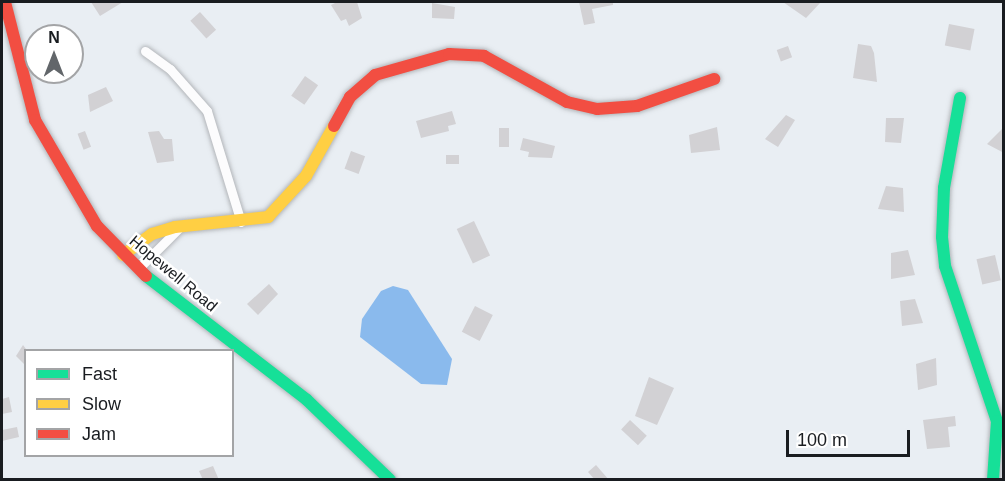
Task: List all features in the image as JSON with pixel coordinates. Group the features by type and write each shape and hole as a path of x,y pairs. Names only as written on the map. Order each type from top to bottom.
{"street":[{"name":"Hopewell Road","path":"5,2 35,120 72,191 123,255 307,400 390,480"},
{"path":"145,51 170,69 207,111 241,222"},
{"path":"123,255 152,234 180,226 241,222 275,212 306,176 350,97 375,75 402,63 450,54 484,56 567,102 597,109 637,106 714,79"},
{"path":"960,98 942,237 945,266 997,421 993,480"},
{"path":"138,269 180,226"}],"water":[{"path":"393,286 408,290 452,359 447,385 421,384 360,337 362,319 381,291"}],"building":[{"path":"91,2 123,2 100,16"},
{"path":"337,2 357,2 362,18 349,26 346,19 341,21 331,5"},
{"path":"579,2 613,2 613,5 592,9 595,23 584,25"},
{"path":"783,2 821,2 806,18"},
{"path":"432,3 455,7 454,19 432,18"},
{"path":"200,12 216,30 206,39 190,21"},
{"path":"949,24 975,29 970,51 945,46"},
{"path":"858,44 871,46 874,53 877,82 853,78"},
{"path":"788,46 792,57 781,61 777,50"},
{"path":"305,76 318,85 304,105 291,96"},
{"path":"106,87 113,101 90,112 88,95"},
{"path":"452,111 456,124 448,126 449,131 421,138 416,121"},
{"path":"786,115 795,120 778,147 765,139"},
{"path":"886,118 904,118 901,143 885,142"},
{"path":"717,127 720,150 691,153 689,135"},
{"path":"1004,127 1004,153 987,144"},
{"path":"499,128 509,128 509,147 499,147"},
{"path":"85,131 91,147 84,150 78,134"},
{"path":"159,131 164,139 172,139 174,161 157,163 148,132"},
{"path":"523,138 555,146 552,158 528,157 529,152 520,150"},
{"path":"351,151 365,156 359,174 345,169"},
{"path":"446,155 459,155 459,164 446,164"},
{"path":"886,186 903,188 904,212 878,209"},
{"path":"474,221 490,255 473,263 457,229"},
{"path":"908,250 915,275 891,279 891,253"},
{"path":"995,255 1001,280 982,285 976,259"},
{"path":"269,284 278,294 258,315 247,304"},
{"path":"915,299 923,323 902,326 900,301"},
{"path":"475,306 493,315 480,341 462,332"},
{"path":"23,345 26,349 24,349 24,364 16,356"},
{"path":"936,358 937,385 918,390 916,364"},
{"path":"649,377 674,388 657,425 635,416"},
{"path":"9,397 12,412 2,414 2,399"},
{"path":"955,416 956,426 948,427 950,447 927,449 923,420"},
{"path":"630,420 647,436 638,445 621,430"},
{"path":"17,427 19,437 2,441 2,430"},
{"path":"596,465 609,480 595,480 588,472"},
{"path":"213,466 219,480 203,480 199,471"}],"traffic: fast":[{"path":"960,98 944,188 942,237 945,266 997,421 993,480"},
{"path":"146,276 307,400 390,480"}],"traffic: slow":[{"path":"123,255 152,234 175,227 268,217 306,176 334,126"}],"traffic: jam":[{"path":"5,2 35,120 97,226 146,276"},
{"path":"334,126 350,97 375,75 449,54 484,56 567,102 597,109 637,106 714,79"}]}
